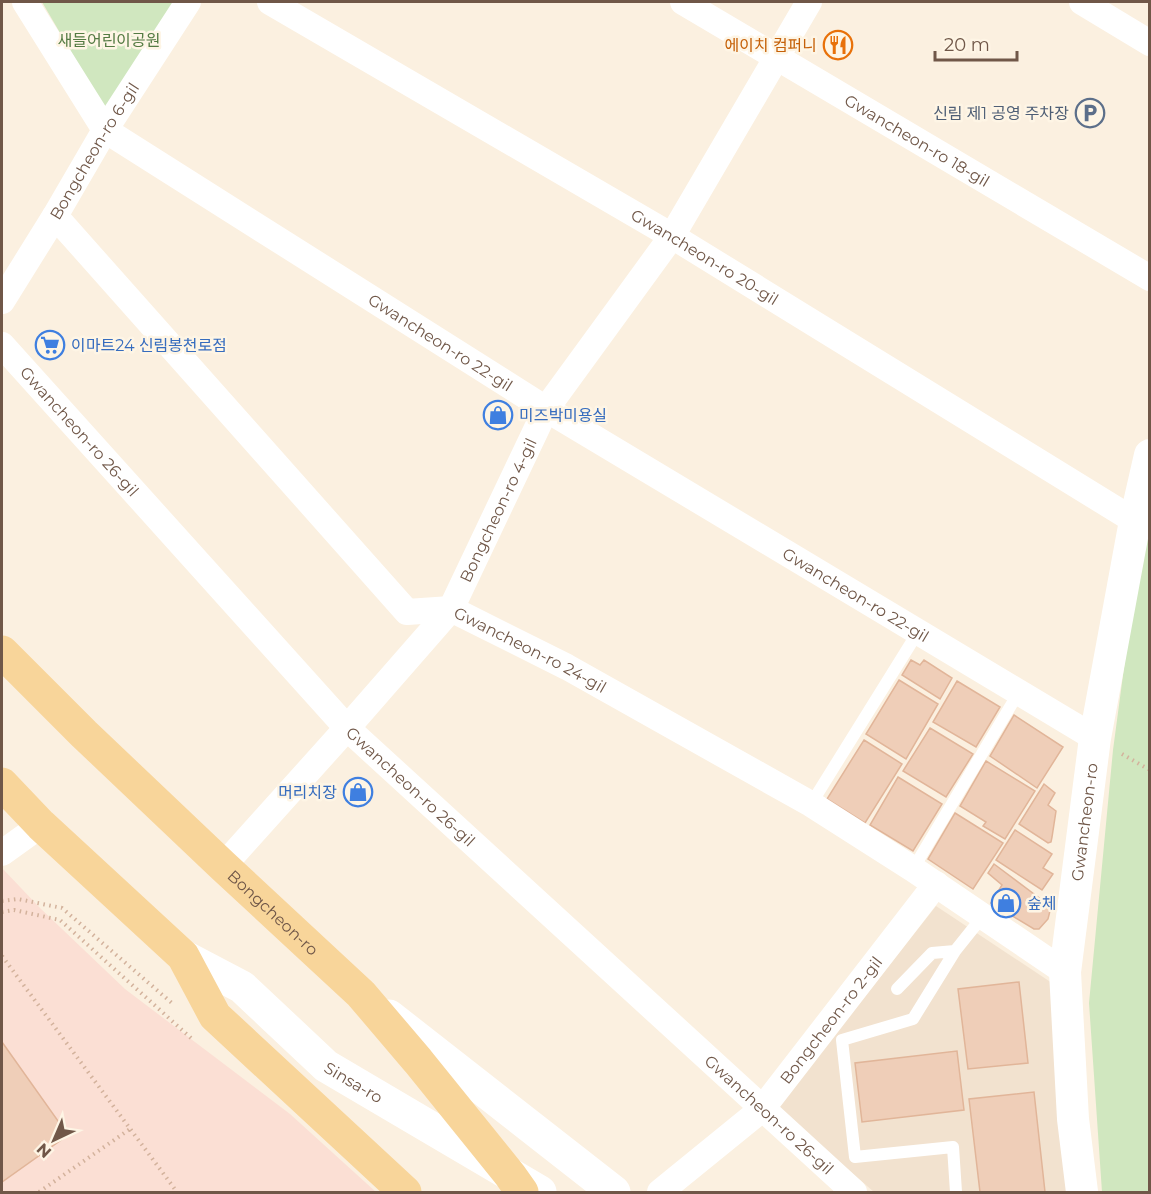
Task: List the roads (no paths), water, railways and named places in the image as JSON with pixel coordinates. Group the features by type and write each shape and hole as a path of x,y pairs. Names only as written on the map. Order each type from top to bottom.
{"main road":[{"name":"Bongcheon-ro","path":"2,652 76,726 361,994 418,1061 516,1184"},
{"path":"2,784 42,825 183,956 215,1016 405,1192"},
{"name":"Sinsa-ro","path":"183,956 242,987 326,1066 516,1184 540,1192"},
{"path":"361,994 614,1192"}],"street":[{"name":"Gwancheon-ro 22-gil","path":"25,2 105,130 546,409 1095,738"},
{"name":"Bongcheon-ro 6-gil","path":"2,301 105,130 188,2"},
{"name":"Gwancheon-ro 20-gil","path":"270,2 672,236 1135,521"},
{"name":"Gwancheon-ro 18-gil","path":"683,2 1149,278"},
{"name":"Bongcheon-ro 4-gil","path":"223,866 451,609 546,409 672,236 809,2"},
{"path":"1082,2 1149,43"},
{"name":"Gwancheon-ro 24-gil","path":"55,216 407,612 451,609 567,667 811,804 936,884 1065,972"},
{"name":"Gwancheon-ro 26-gil","path":"2,345 347,728 854,1192"},
{"name":"Gwancheon-ro","path":"1082,1192 1073,1119 1065,972 1095,738 1149,455"},
{"path":"2,853 42,825"},
{"name":"Bongcheon-ro 2-gil","path":"660,1192 762,1109 936,884"}],"lane":[{"path":"811,804 918,632"},
{"path":"913,869 1019,692"},
{"path":"956,1192 952,1147 855,1157 842,1040 913,1019 955,951 983,916"},
{"path":"897,988 932,953 955,951"}],"place":[{"name":"에이치 컴퍼니","path":"838,45"},
{"name":"신림 제1 공영 주차장","path":"1090,113"},
{"name":"이마트24 신림봉천로점","path":"50,345"},
{"name":"미즈박미용실","path":"498,415"},
{"name":"머리치장","path":"358,792"},
{"name":"숲체","path":"1006,903"}],"park label":[{"name":"새들어린이공원","path":"109,40"}]}
